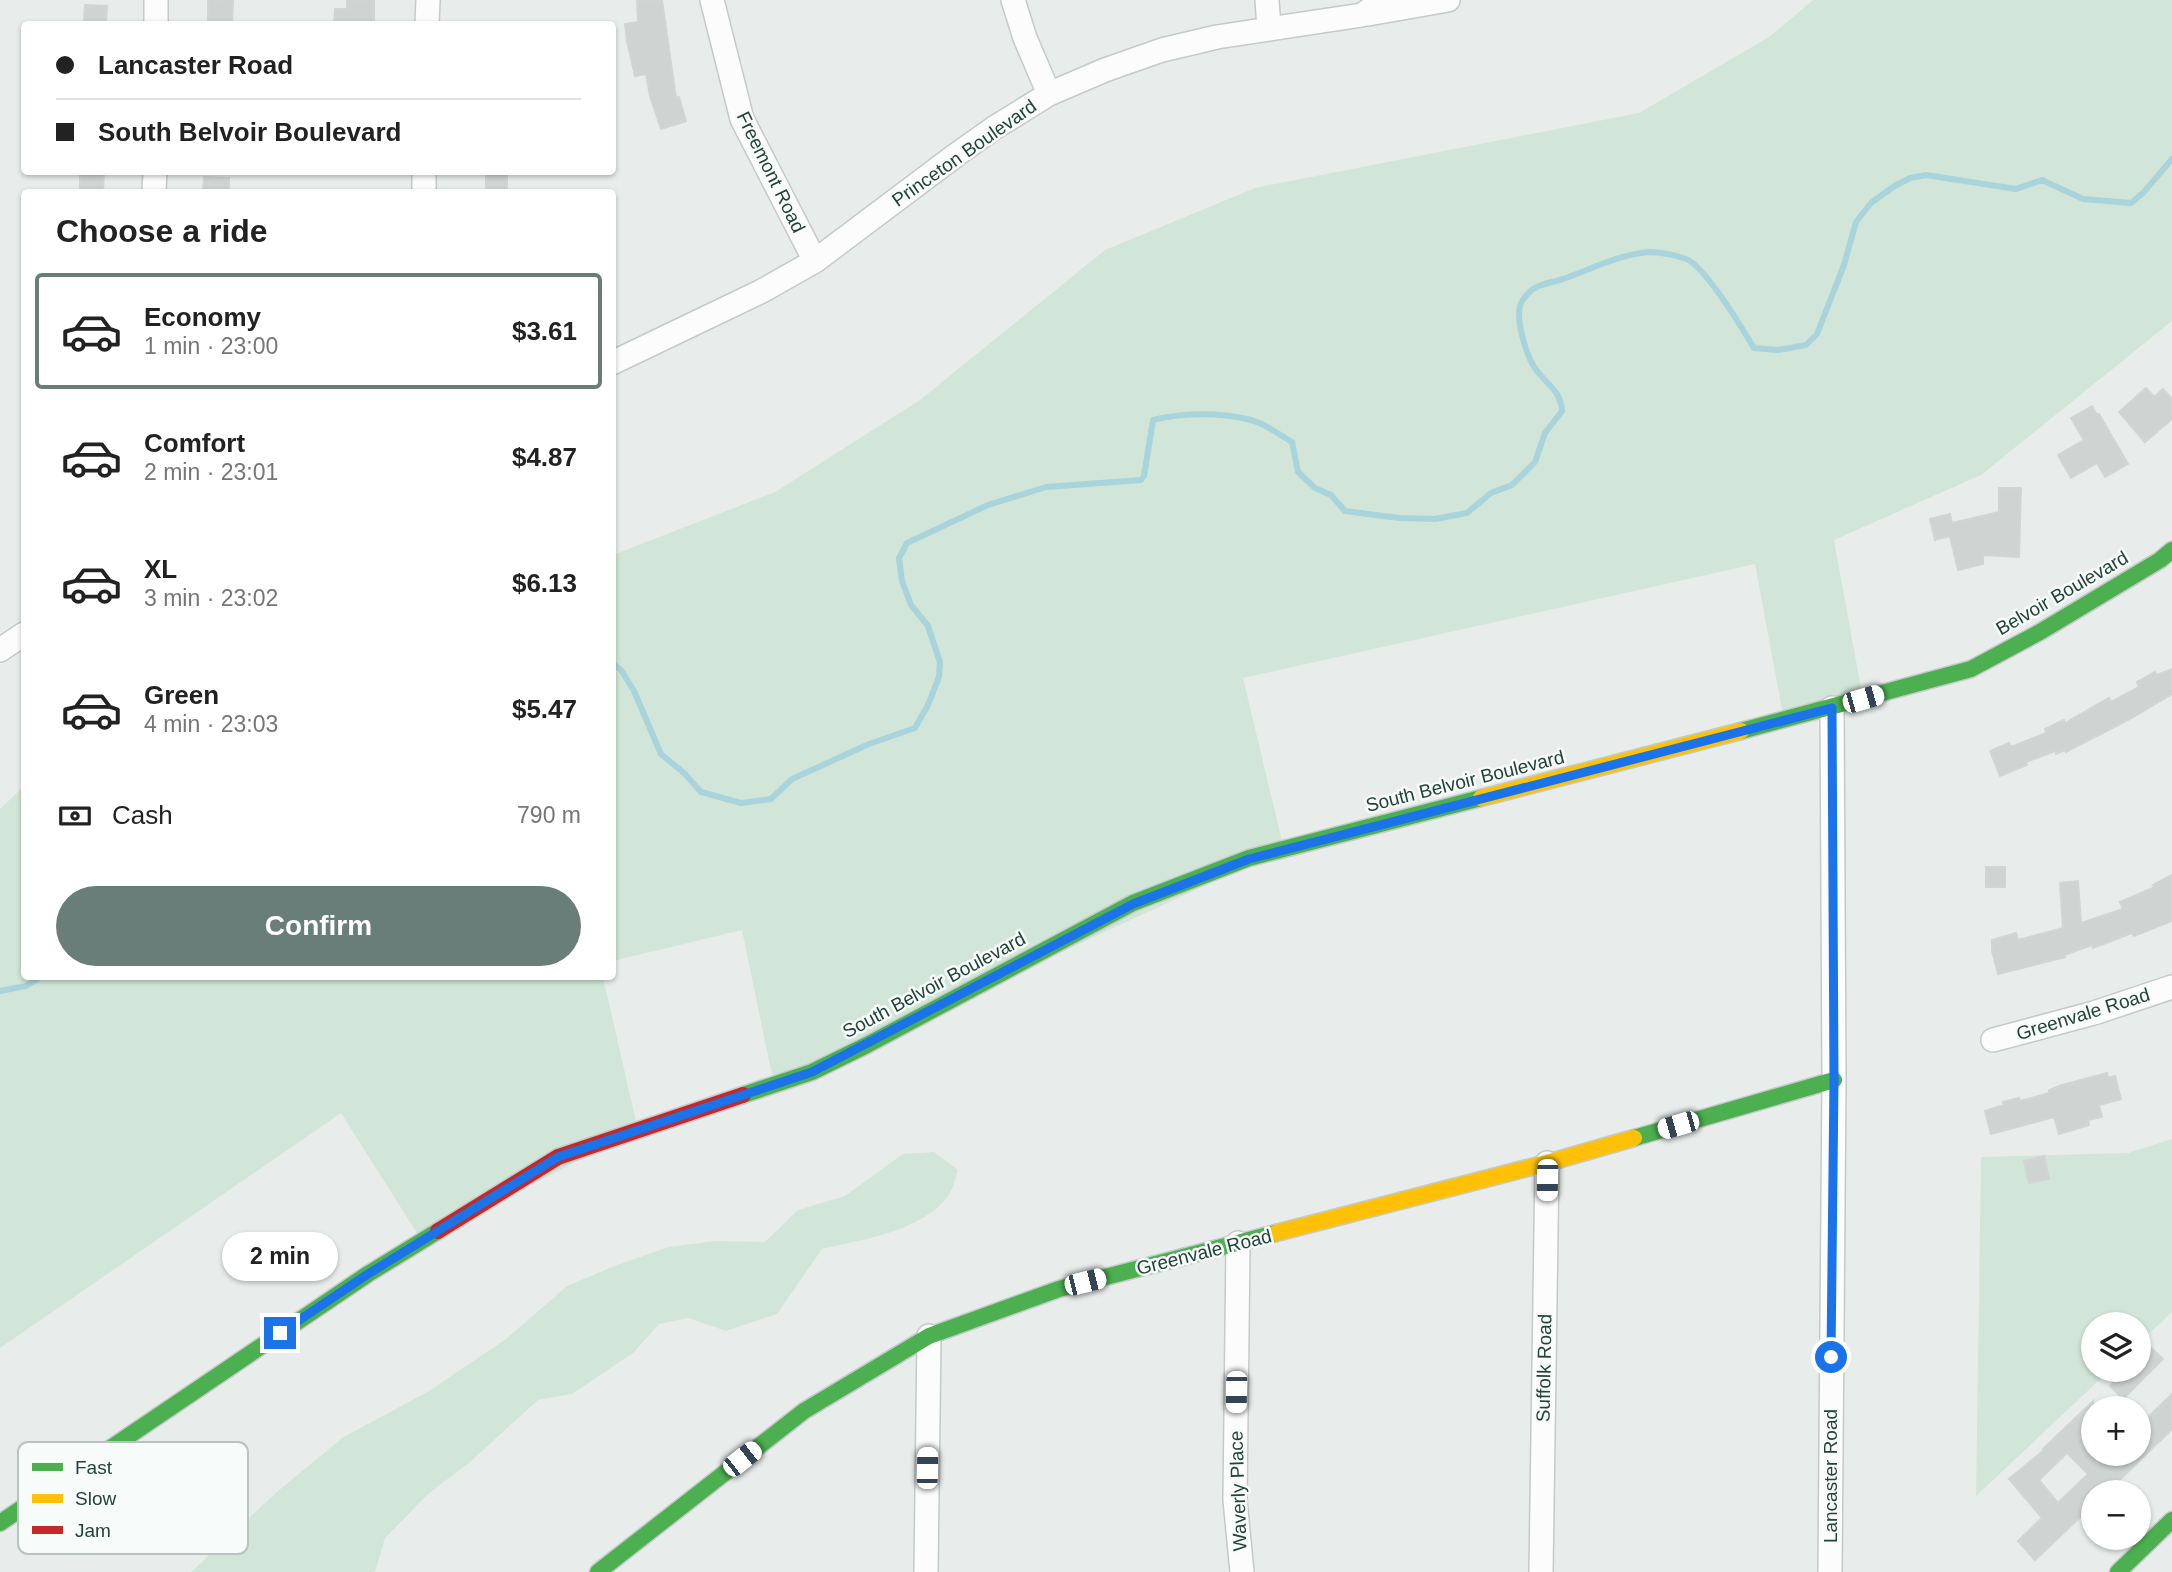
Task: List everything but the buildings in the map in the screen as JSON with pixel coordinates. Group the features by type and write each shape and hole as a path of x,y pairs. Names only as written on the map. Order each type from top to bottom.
{"street":[{"path":"156,0 156,21"},
{"path":"427,21 428,0"},
{"name":"Freemont Road","path":"712,0 742,119 815,261"},
{"path":"1013,0 1025,38 1049,94"},
{"path":"1267,0 1269,28"},
{"name":"Princeton Boulevard","path":"616,361 762,291 815,261 965,148 1049,94 1162,50 1269,28 1362,15 1383,0"},
{"path":"1362,15 1448,0"},
{"name":"Belvoir Boulevard","path":"1970,669 2040,632 2161,560 2172,550"},
{"path":"0,650 21,636"},
{"name":"South Belvoir Boulevard","path":"117,1442 368,1274 558,1157 812,1072 1133,904 1249,859 1832,708 1970,669"},
{"name":"Lancaster Road","path":"1830,1572 1834,1080 1832,708"},
{"name":"Greenvale Road","path":"1993,1040 2094,1013 2172,987"},
{"name":"Greenvale Road","path":"598,1572 804,1411 929,1336 1059,1289 1547,1163 1834,1080"},
{"name":"Suffolk Road","path":"1541,1572 1547,1163"},
{"name":"Waverly Place","path":"1238,1243 1235,1500 1242,1572"},
{"path":"926,1572 929,1336"},
{"name":"South Belvoir Boulevard","path":"0,1523 18,1511"},
{"path":"2118,1572 2172,1520"}],"green space":[{"path":"1813,0 2172,0 2172,321 1981,475 1834,540 1863,699 1784,720 1755,564 1243,678 1284,849 774,1085 742,930 616,960 616,554 775,492 920,400 1105,250 1255,188 1639,113 1769,37"},
{"path":"21,789 21,980 604,980 638,1130 422,1241 341,1113 0,1348 0,809"},
{"path":"2172,1139 2172,1312 2151,1332 2151,1312 2081,1312 2081,1382 2097,1382 1976,1496 1981,1157 2128,1153"},
{"path":"934,1152 958,1170 950,1193 937,1208 907,1226 872,1238 822,1249 777,1314 726,1331 688,1318 659,1324 633,1353 572,1394 538,1400 470,1462 428,1494 385,1538 375,1572 191,1572 210,1554 248,1554 248,1519 278,1491 342,1438 429,1391 506,1339 567,1286 669,1247 716,1241 765,1242 798,1210 845,1196 903,1154"}],"waterway":[{"path":"616,666 634,691 661,754 701,792 741,803 771,799 792,779 869,744 915,728 928,705 939,677 940,662 928,626 911,605 902,581 899,558 907,543 988,505 1046,487 1141,480 1144,476 1153,420 1212,414 1259,423 1292,442 1298,472 1315,488 1331,495 1345,511 1399,518 1435,519 1467,513 1491,493 1512,485 1535,462 1545,433 1562,411 1557,394 1530,359 1521,331 1520,306 1527,295 1537,287 1626,256 1649,252 1673,255 1686,259 1703,273 1754,348 1778,350 1806,345 1817,334 1844,265 1856,222 1871,203 1910,178 1926,175 2016,189 2042,180 2083,199 2131,203 2172,159"},
{"path":"0,991 26,986 36,980"}],"traffic: fast":[{"path":"1741,731 1971,669 2040,632 2160,560 2172,550"},
{"path":"743,1095 812,1072 865,1046 1133,903 1249,858 1481,798"},
{"path":"1634,1138 1834,1080"},
{"path":"120,1442 368,1274 438,1231"},
{"path":"598,1572 804,1411 929,1336 1059,1289 1276,1233"},
{"path":"0,1523 18,1511"},
{"path":"2118,1572 2172,1520"}],"traffic: slow":[{"path":"1481,798 1741,731"},
{"path":"1276,1233 1634,1138"}],"traffic: jam":[{"path":"438,1231 558,1157 743,1095"}],"route":[{"path":"280,1333 368,1274 558,1157 812,1072 1133,904 1249,859 1832,708 1834,1080 1831,1357"}]}
